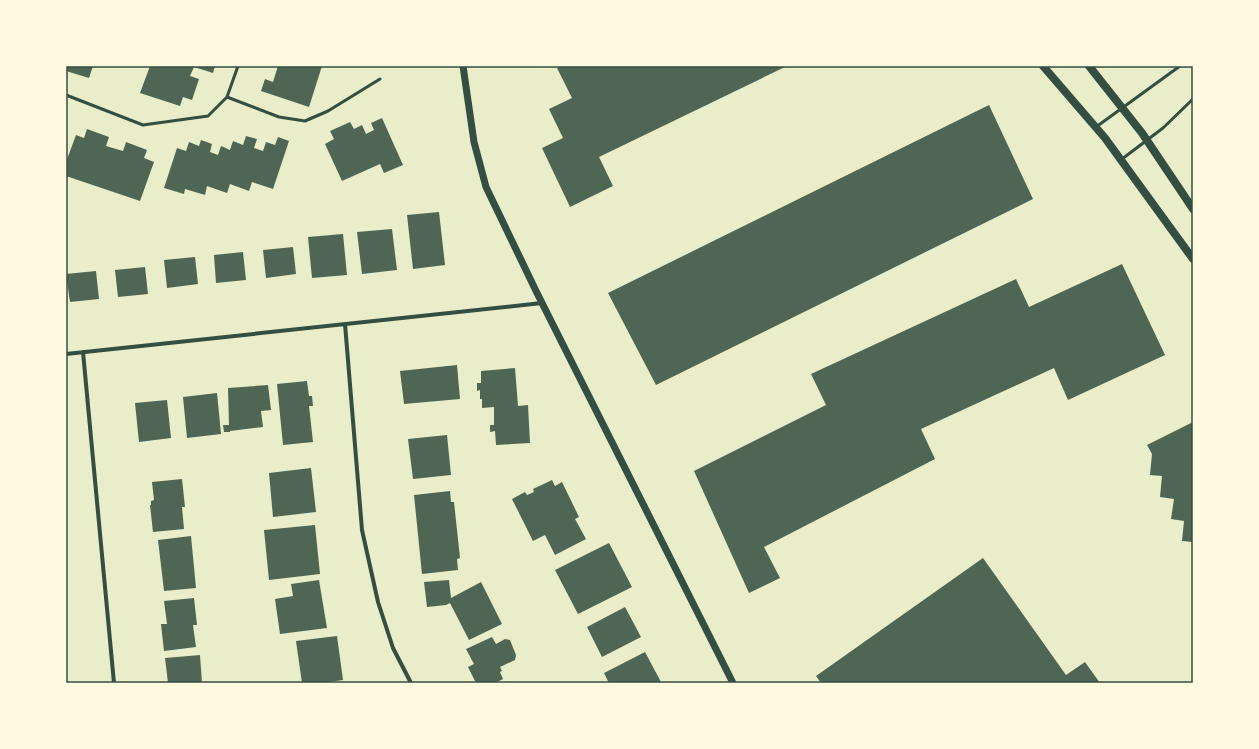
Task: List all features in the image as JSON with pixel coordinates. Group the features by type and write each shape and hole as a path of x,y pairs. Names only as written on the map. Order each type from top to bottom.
{"main road":[{"path":"1043,66 1096,127 1193,259"},
{"path":"1089,66 1147,140 1193,209"}],"street":[{"path":"463,66 474,142 486,187 542,303 733,683"},
{"path":"66,354 542,303"},
{"path":"345,324 362,530 378,602 394,648 411,683"},
{"path":"83,352 114,683"}],"lane":[{"path":"66,95 143,125 208,116 227,97 238,66"},
{"path":"1096,127 1180,66"},
{"path":"227,97 279,117 305,121 328,111 380,79"},
{"path":"1121,160 1163,128 1193,99"}],"building":[{"path":"66,66 93,66 89,78 66,71"},
{"path":"150,66 215,66 213,73 194,67 190,76 199,79 192,100 183,97 180,106 140,93"},
{"path":"278,66 322,66 309,107 261,91 265,79 273,82"},
{"path":"562,66 787,66 599,157 613,186 570,207 542,148 563,138 549,109 572,98 557,68"},
{"path":"989,105 1033,199 656,385 608,293"},
{"path":"382,118 403,165 384,173 380,164 342,181 325,144 334,139 330,131 350,122 354,129 362,125 366,134 374,130 371,123"},
{"path":"87,129 109,137 106,146 123,151 126,142 147,150 144,158 154,162 140,201 66,176 66,162 76,135 84,138"},
{"path":"246,136 257,139 254,148 263,151 266,142 275,145 278,137 289,141 273,189 252,182 249,191 230,184 227,193 207,186 205,195 185,189 184,194 164,188 177,148 186,151 189,142 199,146 201,140 212,144 210,152 218,155 221,146 230,150 233,141 243,145"},
{"path":"439,212 445,265 413,269 407,215"},
{"path":"392,229 397,270 362,274 357,232"},
{"path":"343,234 347,275 312,278 308,237"},
{"path":"293,247 296,274 266,278 263,250"},
{"path":"243,252 246,280 216,283 214,255"},
{"path":"195,257 198,284 167,288 164,260"},
{"path":"1122,264 1165,355 1068,400 1054,368 921,429 935,459 764,547 780,578 749,593 694,471 826,405 811,374 1016,279 1029,307"},
{"path":"145,267 148,294 118,297 115,270"},
{"path":"96,271 99,299 70,302 66,274"},
{"path":"457,365 460,399 404,404 400,371"},
{"path":"515,368 518,406 528,405 530,443 496,445 495,431 490,432 490,425 494,425 494,407 482,408 482,399 480,399 480,390 477,391 477,383 481,383 481,371"},
{"path":"307,381 309,396 312,396 313,406 309,406 313,442 283,445 277,384"},
{"path":"268,385 271,410 261,411 263,427 224,432 223,425 229,425 228,388"},
{"path":"217,393 221,434 187,438 183,397"},
{"path":"167,400 171,438 139,442 135,403"},
{"path":"1193,422 1193,542 1182,541 1184,521 1171,519 1174,499 1160,497 1162,476 1150,475 1152,454 1147,445"},
{"path":"447,435 451,475 413,479 408,439"},
{"path":"311,468 316,512 273,517 269,473"},
{"path":"182,479 185,507 182,507 184,529 153,532 150,505 151,501 154,500 152,482"},
{"path":"552,480 555,486 562,482 579,517 575,519 586,539 555,555 545,535 533,541 512,499 525,492 527,495 534,492 533,489"},
{"path":"450,491 451,502 454,502 460,558 457,559 458,570 422,574 414,495"},
{"path":"315,525 320,574 269,580 264,530"},
{"path":"191,536 196,588 164,591 158,540"},
{"path":"609,543 632,587 578,614 555,570"},
{"path":"983,558 1066,675 1085,662 1100,683 821,683 816,676"},
{"path":"319,580 327,628 280,634 275,599 293,596 291,584"},
{"path":"449,580 451,598 481,582 502,624 469,640 450,603 446,605 427,607 424,582"},
{"path":"194,598 197,625 193,625 196,647 164,651 161,624 167,624 164,601"},
{"path":"625,607 641,637 602,657 587,627"},
{"path":"337,636 343,680 322,683 302,683 296,641"},
{"path":"492,637 496,644 505,639 510,640 516,655 515,660 500,667 502,671 500,672 503,679 495,683 476,683 468,667 474,664 466,649"},
{"path":"645,652 661,682 609,683 604,673"},
{"path":"200,655 202,683 168,683 165,658"}]}
